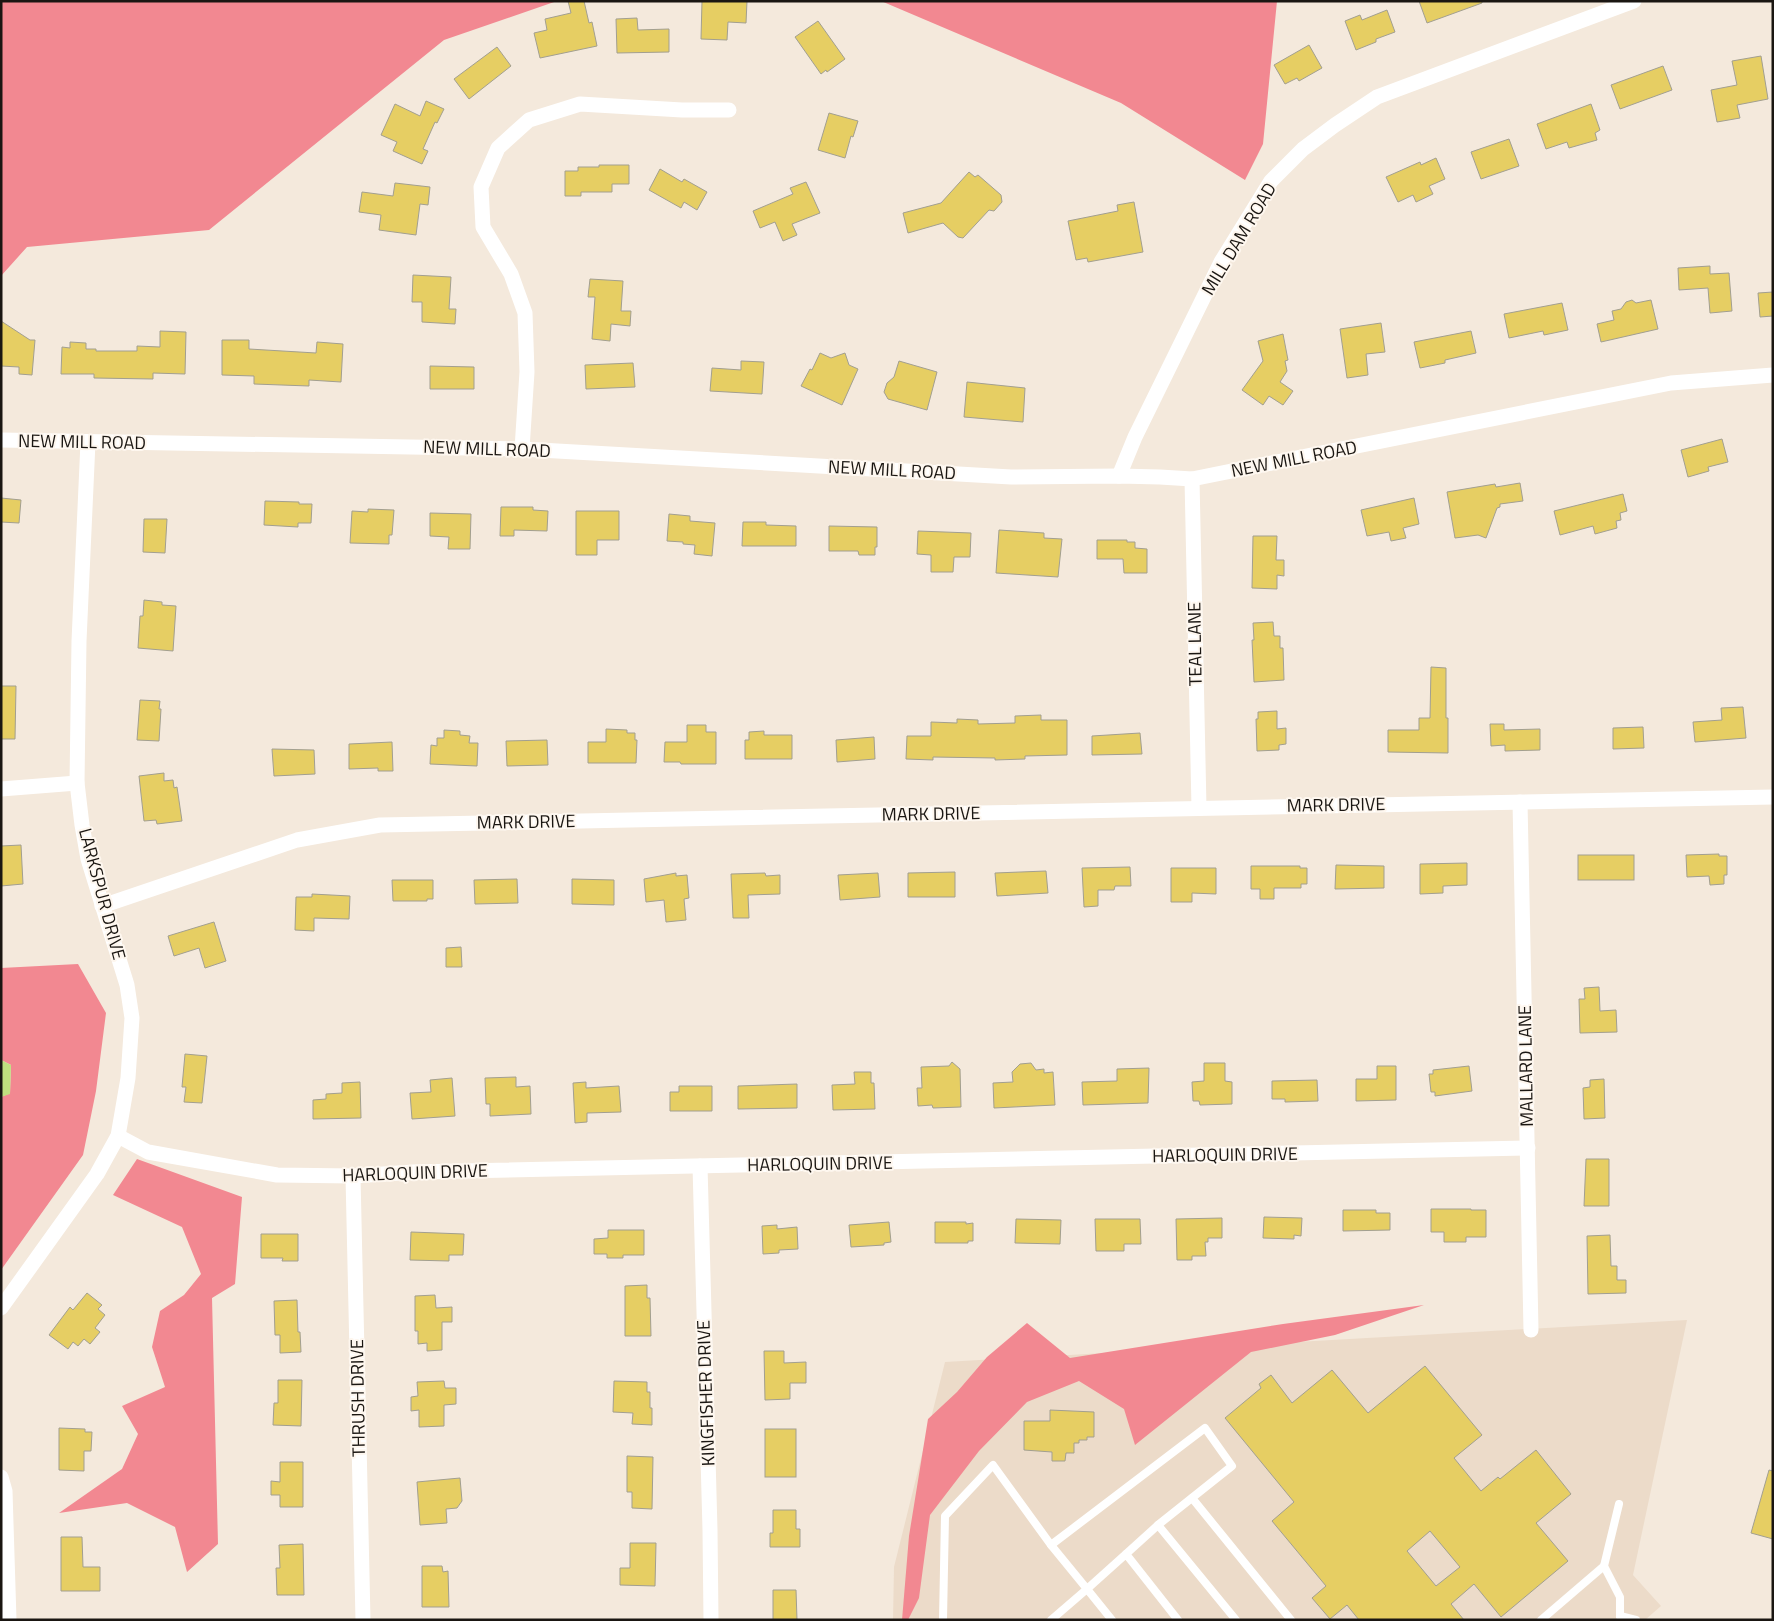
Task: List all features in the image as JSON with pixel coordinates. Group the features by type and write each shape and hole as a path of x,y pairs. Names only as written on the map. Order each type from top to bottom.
{"street":[{"name":"MILL DAM ROAD","path":"1118,476 1135,437 1221,262 1271,181 1303,149 1377,97 1634,1"},
{"path":"522,449 527,372 525,313 511,274 483,227 480,187 498,148 529,120 580,104 682,110 729,110"},
{"name":"NEW MILL ROAD","path":"1,440 522,449 1010,477 1118,476 1192,480 1671,383 1773,376"},
{"name":"LARKSPUR DRIVE","path":"1,1308 97,1174 118,1136 128,1078 132,1018 127,985 88,859 77,783 79,641 88,442"},
{"name":"TEAL LANE","path":"1192,480 1199,808"},
{"path":"1,789 77,783"},
{"name":"MARK DRIVE","path":"102,906 297,840 380,825 1773,797"},
{"name":"MALLARD LANE","path":"1520,802 1531,1330"},
{"name":"HARLOQUIN DRIVE","path":"118,1136 148,1152 276,1175 353,1176 414,1172 1528,1148"},
{"name":"KINGFISHER DRIVE","path":"700,1166 711,1620"},
{"name":"THRUSH DRIVE","path":"353,1176 363,1620"},
{"path":"1,1477 5,1491 9,1620"}],"lane":[{"path":"1051,1545 1205,1428 1232,1466 1158,1526 1051,1620"},
{"path":"943,1620 945,1516 993,1465 1051,1545 1112,1620"},
{"path":"1192,1498 1292,1620"},
{"path":"1541,1620 1604,1566 1619,1504"},
{"path":"1158,1526 1236,1620"},
{"path":"1126,1554 1178,1620"},
{"path":"1604,1566 1620,1597 1618,1618 1636,1620"}],"shaded area":[{"path":"1,1 557,1 444,40 209,230 27,247 1,276"},
{"path":"881,1 1277,1 1263,144 1245,180 1121,103"},
{"path":"78,964 106,1013 96,1091 83,1155 1,1270 1,1097 10,1093 11,1065 1,1060 1,968"},
{"path":"1,1060 11,1065 10,1094 1,1097"},
{"path":"137,1159 242,1197 235,1284 212,1298 218,1544 187,1572 175,1527 127,1503 59,1513 122,1469 138,1434 122,1406 165,1387 152,1347 160,1311 184,1295 201,1274 182,1227 113,1195"},
{"path":"1424,1305 1335,1335 1251,1352 1135,1445 1124,1409 1079,1381 1027,1402 979,1451 930,1515 919,1598 908,1620 902,1620 909,1536 928,1419 957,1392 987,1357 1027,1323 1070,1358 1283,1324"},
{"path":"1687,1320 1633,1575 1661,1606 1645,1620 893,1620 894,1567 945,1362"}],"building":[{"path":"568,1 584,1 589,23 592,22 597,46 540,58 534,33 547,30 545,19 571,13"},
{"path":"702,1 747,1 746,23 728,22 727,40 701,39"},
{"path":"1419,1 1482,1 1482,3 1427,23"},
{"path":"1387,10 1395,32 1376,39 1376,42 1356,50 1345,21 1360,15 1362,20"},
{"path":"637,18 638,30 669,29 669,52 617,53 616,19"},
{"path":"818,21 845,59 821,74 795,37"},
{"path":"1309,45 1322,68 1299,81 1297,78 1285,84 1274,65"},
{"path":"497,47 511,66 469,99 454,79"},
{"path":"1761,56 1768,99 1737,105 1740,118 1717,122 1711,90 1737,85 1732,61"},
{"path":"1663,66 1672,90 1620,109 1611,85"},
{"path":"426,101 444,109 437,123 435,122 423,149 428,151 422,164 393,151 397,142 381,135 395,104 420,116"},
{"path":"1591,104 1600,130 1595,133 1597,140 1569,148 1567,142 1546,149 1537,124"},
{"path":"829,113 858,121 853,137 851,136 845,158 818,150"},
{"path":"1509,139 1519,166 1481,179 1471,152"},
{"path":"1436,158 1445,179 1429,186 1433,194 1416,202 1413,195 1398,202 1386,177 1420,162 1421,165"},
{"path":"599,165 629,165 629,184 612,184 612,192 581,192 581,196 565,196 565,171 578,171 578,167 599,167"},
{"path":"660,169 682,182 684,179 707,192 697,210 684,202 681,208 649,190"},
{"path":"969,172 975,177 978,175 1001,195 1002,202 994,211 989,210 963,238 958,237 943,223 908,233 903,213 941,203"},
{"path":"806,182 820,213 792,224 797,235 783,241 775,222 760,228 753,211 793,194 790,188"},
{"path":"395,183 430,187 428,205 420,204 416,235 379,230 381,215 359,212 362,192 393,196"},
{"path":"1134,202 1143,252 1088,262 1087,258 1076,260 1068,221 1118,211 1117,205"},
{"path":"1710,266 1710,274 1729,273 1732,311 1710,313 1708,288 1679,290 1678,268"},
{"path":"413,275 451,277 449,309 456,309 455,324 422,322 422,302 412,302"},
{"path":"590,279 623,281 621,311 631,311 630,326 611,324 610,341 592,339 595,297 588,297"},
{"path":"1773,292 1773,316 1760,317 1758,293"},
{"path":"1632,300 1636,303 1651,300 1658,329 1601,342 1597,324 1614,320 1612,311 1621,309 1626,302"},
{"path":"1562,303 1568,330 1544,335 1543,331 1509,338 1504,314"},
{"path":"1,321 30,340 35,340 32,375 19,374 19,367 1,366"},
{"path":"1381,323 1385,352 1366,354 1368,375 1347,378 1340,329"},
{"path":"160,331 186,332 185,374 153,373 153,379 94,378 94,374 61,374 62,347 70,348 70,342 86,343 86,349 96,349 96,351 137,351 137,346 160,347"},
{"path":"1471,331 1476,353 1445,360 1445,363 1420,368 1414,342"},
{"path":"1283,334 1288,360 1285,361 1287,371 1280,382 1293,391 1283,405 1269,396 1263,405 1242,390 1263,361 1258,341"},
{"path":"222,340 249,340 249,349 316,353 317,342 343,344 341,382 309,380 309,386 254,384 254,376 222,375"},
{"path":"820,353 831,358 845,353 849,365 858,369 842,405 801,386 810,369 812,370"},
{"path":"741,361 764,362 762,394 710,391 712,368 741,370"},
{"path":"899,361 937,372 927,410 888,399 884,392 887,383 894,377"},
{"path":"633,363 635,387 586,389 585,365"},
{"path":"430,366 474,367 474,389 430,389"},
{"path":"967,382 1025,388 1023,422 964,417"},
{"path":"1722,439 1728,462 1708,467 1709,471 1688,477 1681,450"},
{"path":"1520,483 1523,501 1500,504 1486,538 1478,535 1455,538 1447,492 1495,484 1496,487"},
{"path":"1623,494 1627,511 1620,513 1621,520 1616,521 1617,528 1595,534 1593,526 1560,535 1554,511"},
{"path":"1,498 21,500 19,523 1,522"},
{"path":"1414,498 1419,524 1403,528 1406,538 1391,541 1389,532 1367,536 1361,510"},
{"path":"265,501 312,504 311,523 298,523 298,527 264,525"},
{"path":"501,507 533,507 533,510 548,511 547,531 514,530 514,536 500,536"},
{"path":"368,509 394,510 392,535 389,535 389,544 350,543 352,511 368,512"},
{"path":"576,511 619,511 619,540 597,540 597,555 576,555"},
{"path":"430,513 471,514 470,549 448,549 449,537 430,536"},
{"path":"669,514 690,516 690,521 715,523 712,556 694,554 695,545 667,541"},
{"path":"144,519 167,519 165,553 143,552"},
{"path":"743,522 766,522 766,525 796,526 796,546 742,546"},
{"path":"829,526 877,527 875,555 859,555 858,551 829,551"},
{"path":"999,530 1044,533 1044,538 1062,539 1058,577 996,573"},
{"path":"918,531 971,533 970,557 954,557 953,572 931,572 931,555 917,554"},
{"path":"1253,536 1277,536 1276,560 1284,560 1284,576 1277,575 1277,589 1252,588"},
{"path":"1097,540 1127,540 1127,542 1135,542 1135,548 1147,549 1147,573 1124,573 1123,559 1097,559"},
{"path":"144,600 162,602 162,605 176,606 173,651 138,648 140,616 143,616"},
{"path":"1273,622 1274,636 1280,636 1280,648 1283,648 1284,680 1254,682 1253,623"},
{"path":"1431,667 1446,668 1448,753 1388,752 1388,730 1419,730 1419,718 1430,718"},
{"path":"1,686 16,686 15,739 1,739"},
{"path":"140,700 160,701 159,741 137,740"},
{"path":"1743,707 1746,738 1695,742 1693,722 1722,720 1721,708"},
{"path":"1277,711 1277,729 1286,728 1286,744 1279,745 1279,750 1257,751 1256,719 1258,719 1258,712"},
{"path":"1041,715 1041,720 1067,720 1067,755 1025,756 1025,759 995,760 995,758 933,757 933,760 906,759 907,736 931,736 931,722 957,723 957,719 978,720 978,724 1015,723 1015,716"},
{"path":"1490,724 1504,724 1504,730 1540,729 1540,750 1505,751 1505,745 1491,746"},
{"path":"687,725 706,725 706,732 716,732 716,764 664,762 665,742 687,742"},
{"path":"1643,727 1644,748 1613,749 1613,728"},
{"path":"606,729 627,730 627,733 635,733 635,740 637,740 636,763 588,763 588,742 606,742"},
{"path":"444,730 460,731 460,735 470,736 469,743 478,743 477,766 430,764 431,745 437,746 437,738 444,738"},
{"path":"764,731 764,735 792,735 792,759 745,759 745,740 749,740 749,732"},
{"path":"1140,733 1142,754 1092,755 1092,736"},
{"path":"874,737 875,759 837,762 836,740"},
{"path":"547,740 548,765 507,766 506,741"},
{"path":"392,742 393,771 378,771 378,768 349,769 349,744"},
{"path":"272,749 314,750 315,774 274,776"},
{"path":"164,773 164,781 173,780 174,788 177,787 182,821 157,824 156,820 144,821 139,776"},
{"path":"21,845 23,884 1,886 1,846"},
{"path":"1719,854 1719,856 1727,856 1727,875 1724,875 1724,884 1710,885 1709,876 1687,877 1686,855"},
{"path":"1578,855 1634,855 1634,880 1578,880"},
{"path":"1467,863 1467,885 1443,886 1443,893 1420,894 1420,864"},
{"path":"1336,865 1384,866 1384,888 1335,889"},
{"path":"1251,866 1300,866 1300,868 1307,868 1307,884 1301,884 1301,888 1274,888 1274,899 1260,899 1260,889 1251,889"},
{"path":"1130,867 1131,886 1115,886 1114,890 1098,890 1098,906 1084,907 1082,868"},
{"path":"1171,868 1216,868 1216,894 1192,893 1192,902 1171,902"},
{"path":"1046,871 1048,893 997,896 995,873"},
{"path":"955,872 955,897 908,897 908,873"},
{"path":"676,873 676,876 687,875 689,898 684,899 686,920 666,922 664,900 646,902 644,879"},
{"path":"765,873 766,876 780,875 780,894 748,895 749,918 733,918 731,874"},
{"path":"878,873 880,897 840,900 838,875"},
{"path":"517,879 518,903 475,904 474,880"},
{"path":"572,879 614,880 614,905 572,904"},
{"path":"392,880 433,880 433,899 427,899 427,901 393,901"},
{"path":"312,894 350,896 349,919 314,918 314,931 295,930 296,897 312,897"},
{"path":"214,922 226,961 205,968 199,948 174,956 168,936"},
{"path":"461,947 462,967 446,967 446,948"},
{"path":"1599,987 1600,1011 1616,1010 1617,1032 1580,1033 1579,999 1585,999 1584,988"},
{"path":"185,1054 207,1056 202,1103 184,1102 186,1087 182,1087"},
{"path":"952,1062 960,1069 961,1107 933,1108 932,1105 918,1106 917,1088 922,1088 921,1067 949,1066"},
{"path":"1031,1063 1036,1070 1044,1069 1044,1073 1053,1072 1055,1105 994,1108 993,1083 1013,1082 1012,1072 1020,1064"},
{"path":"1204,1063 1225,1063 1225,1081 1232,1082 1232,1104 1200,1105 1199,1101 1193,1101 1192,1082 1204,1081"},
{"path":"1377,1066 1396,1066 1396,1100 1356,1101 1356,1079 1377,1079"},
{"path":"1469,1066 1472,1091 1435,1096 1435,1092 1431,1092 1429,1074 1433,1074 1433,1070"},
{"path":"1149,1068 1148,1103 1083,1105 1082,1082 1117,1081 1117,1069"},
{"path":"854,1072 871,1072 871,1083 874,1083 875,1109 833,1110 832,1085 855,1084"},
{"path":"516,1077 516,1087 530,1086 531,1114 490,1116 490,1104 486,1104 485,1078"},
{"path":"452,1078 455,1116 412,1119 410,1093 431,1092 430,1080"},
{"path":"1604,1079 1605,1118 1584,1119 1583,1088 1590,1087 1590,1080"},
{"path":"1317,1080 1318,1101 1285,1102 1285,1099 1272,1099 1272,1081"},
{"path":"360,1082 361,1118 313,1119 313,1100 326,1099 326,1094 342,1093 342,1083"},
{"path":"586,1082 586,1088 619,1086 621,1112 587,1113 587,1122 575,1123 573,1083"},
{"path":"797,1084 797,1108 738,1109 738,1086"},
{"path":"679,1086 712,1086 712,1111 670,1111 670,1092 679,1092"},
{"path":"1586,1159 1609,1159 1609,1206 1584,1206"},
{"path":"1431,1209 1486,1210 1486,1237 1466,1237 1466,1242 1444,1242 1444,1232 1431,1232"},
{"path":"1343,1210 1376,1210 1376,1213 1390,1213 1390,1230 1343,1231"},
{"path":"1264,1217 1302,1218 1301,1236 1294,1235 1294,1239 1263,1238"},
{"path":"1222,1218 1222,1238 1208,1238 1208,1242 1205,1242 1206,1256 1192,1256 1192,1260 1177,1260 1176,1219"},
{"path":"1016,1219 1061,1220 1060,1244 1015,1243"},
{"path":"1095,1219 1140,1219 1141,1244 1124,1244 1124,1251 1096,1251"},
{"path":"889,1222 891,1242 884,1243 884,1245 851,1247 849,1225"},
{"path":"935,1222 973,1223 973,1241 968,1241 968,1243 935,1243"},
{"path":"777,1225 777,1229 797,1227 798,1249 779,1250 779,1253 763,1254 762,1226"},
{"path":"608,1230 644,1230 644,1255 623,1255 623,1258 607,1258 607,1254 594,1254 594,1239 608,1238"},
{"path":"411,1232 464,1234 463,1255 449,1255 449,1261 410,1260"},
{"path":"261,1234 298,1234 298,1261 282,1261 283,1258 261,1258"},
{"path":"1610,1235 1611,1266 1617,1266 1617,1280 1626,1280 1626,1293 1588,1294 1587,1236"},
{"path":"647,1285 647,1298 650,1298 651,1336 625,1336 625,1286"},
{"path":"87,1293 102,1305 98,1309 105,1315 95,1328 100,1332 90,1344 84,1339 78,1346 73,1342 68,1349 49,1335 70,1307 73,1310"},
{"path":"435,1295 436,1308 452,1307 452,1322 442,1322 442,1350 427,1351 427,1343 418,1344 418,1331 415,1331 415,1296"},
{"path":"297,1300 301,1352 280,1353 280,1335 275,1335 274,1301"},
{"path":"764,1351 784,1351 784,1363 806,1362 806,1383 790,1383 790,1399 765,1400"},
{"path":"1425,1366 1482,1435 1454,1458 1481,1491 1498,1477 1500,1479 1536,1450 1571,1494 1536,1523 1568,1561 1501,1617 1474,1584 1451,1604 1464,1620 1359,1620 1347,1605 1330,1619 1312,1598 1326,1586 1272,1521 1294,1502 1225,1418 1261,1388 1259,1384 1271,1375 1292,1403 1332,1370 1368,1413","holes":["1430,1531 1460,1567 1436,1586 1407,1551"]},
{"path":"278,1380 302,1380 301,1426 273,1425 274,1403 278,1403"},
{"path":"444,1381 445,1388 456,1388 456,1404 444,1405 444,1426 419,1427 419,1410 411,1411 411,1397 418,1396 417,1382"},
{"path":"614,1381 647,1382 647,1392 650,1392 650,1408 652,1408 652,1425 632,1424 633,1413 613,1412"},
{"path":"1050,1410 1094,1412 1094,1437 1087,1437 1087,1440 1079,1440 1079,1443 1074,1443 1074,1453 1066,1453 1065,1461 1052,1461 1052,1452 1024,1450 1024,1421 1050,1421"},
{"path":"59,1428 85,1429 85,1432 92,1432 91,1451 84,1451 84,1471 59,1470"},
{"path":"765,1429 796,1429 796,1477 765,1477"},
{"path":"627,1456 653,1457 652,1509 632,1508 632,1492 627,1492"},
{"path":"280,1462 303,1462 303,1507 280,1507 280,1495 271,1495 271,1481 280,1482"},
{"path":"1769,1470 1773,1471 1773,1539 1751,1533"},
{"path":"460,1478 462,1501 457,1508 446,1509 447,1523 420,1525 417,1482"},
{"path":"773,1510 796,1510 796,1529 800,1529 800,1547 770,1547 770,1533 773,1533"},
{"path":"61,1537 82,1537 83,1567 100,1567 100,1591 61,1591"},
{"path":"630,1543 656,1543 655,1586 620,1585 620,1568 630,1568"},
{"path":"303,1544 304,1595 277,1595 276,1568 280,1568 279,1545"},
{"path":"422,1566 442,1566 443,1572 448,1571 449,1607 422,1607"},
{"path":"773,1590 796,1590 797,1620 773,1620"}]}
